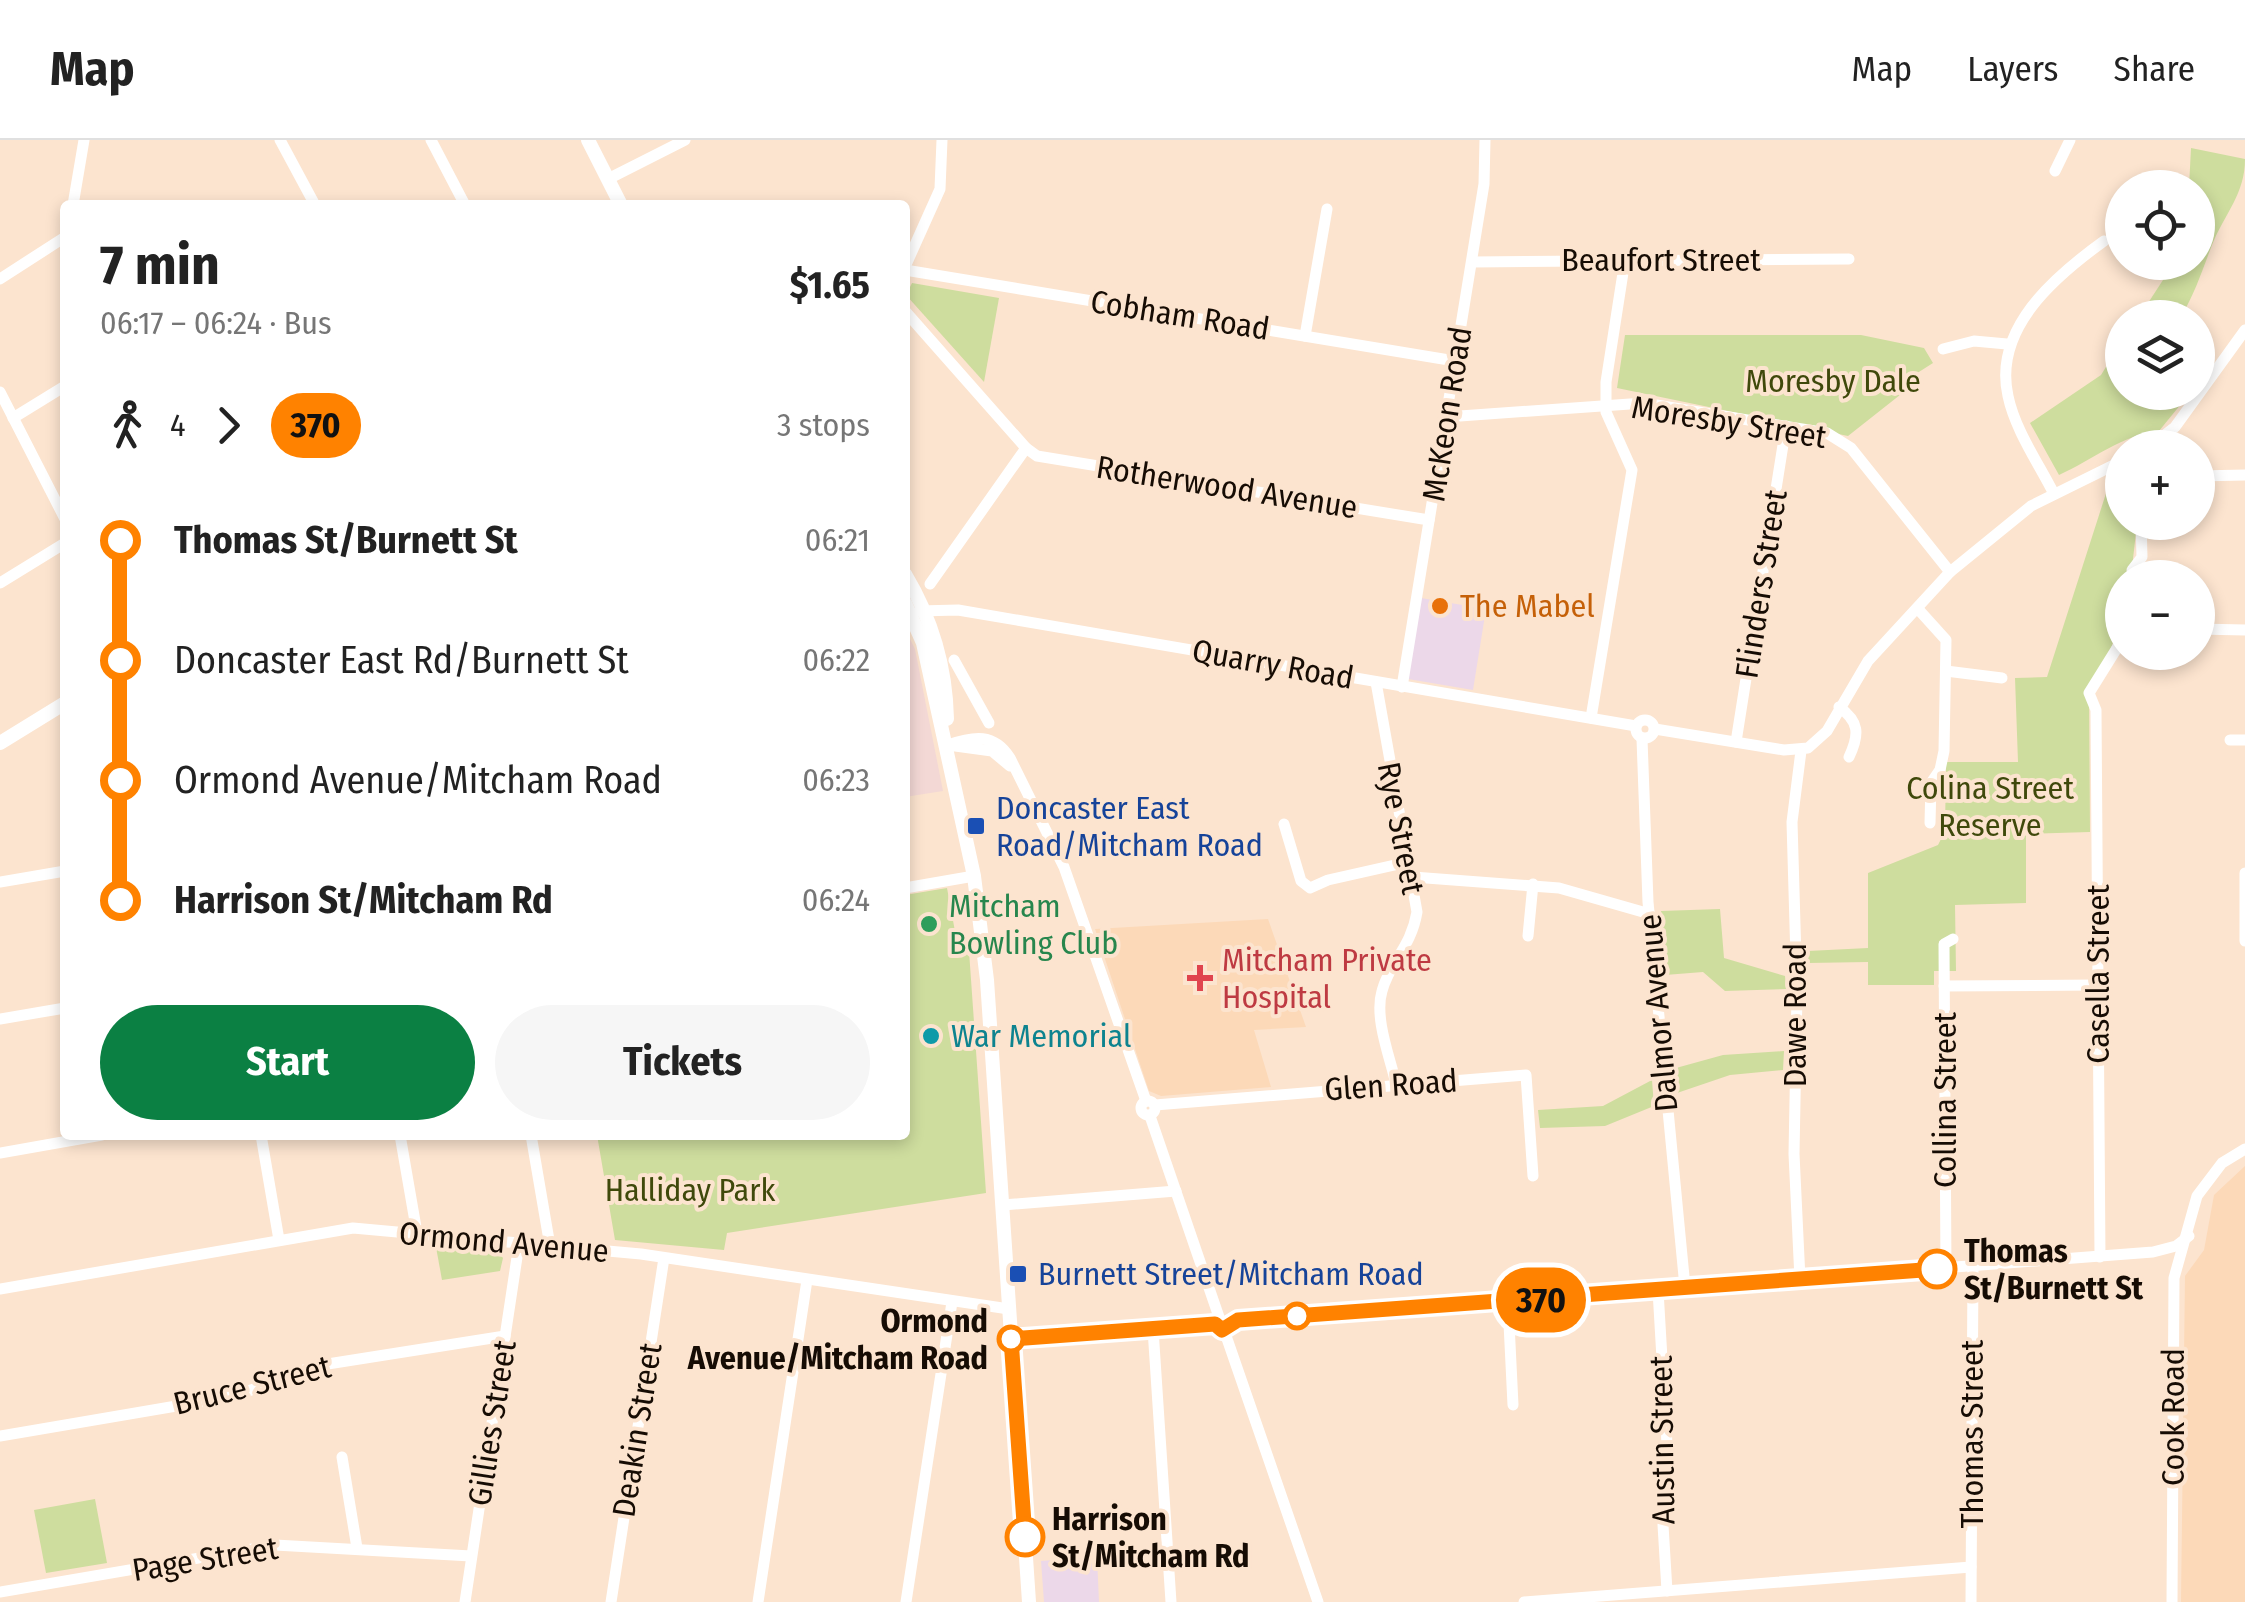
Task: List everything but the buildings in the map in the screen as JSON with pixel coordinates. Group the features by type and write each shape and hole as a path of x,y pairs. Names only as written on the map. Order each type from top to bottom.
{"main road":[{"path":"588,140 618,200"},
{"path":"913,608 940,653 948,745"},
{"path":"913,608 948,745 974,876 1002,1205 1029,1602"},
{"path":"0,743 60,706"}],"street":[{"path":"74,200 84,140"},
{"path":"280,140 313,200"},
{"path":"431,140 463,200"},
{"path":"608,179 685,140"},
{"path":"910,257 940,189 942,140"},
{"name":"McKeon Road","path":"1402,686 1484,184 1484,140"},
{"path":"2055,170 2070,140"},
{"path":"1306,336 1327,209"},
{"path":"0,279 60,240"},
{"path":"2054,494 2008,398 2008,344 2024,317 2075,262 2104,241"},
{"name":"Beaufort Street","path":"1472,262 1849,259"},
{"path":"1591,718 1632,470 1609,420 1606,382 1624,260"},
{"name":"Cobham Road","path":"910,269 1455,361"},
{"path":"910,317 1026,448 930,584"},
{"path":"2171,430 2245,330"},
{"path":"1942,349 1974,341 2008,344"},
{"path":"13,418 60,389"},
{"path":"0,392 60,510"},
{"name":"Moresby Street","path":"1446,418 1644,403 1840,438 1950,572"},
{"name":"Flinders Street","path":"1736,742 1786,426"},
{"name":"Rotherwood Avenue","path":"1026,448 1037,456 1429,520"},
{"path":"1802,751 1816,743 1868,660 1950,572 2008,521 2105,468"},
{"path":"2215,476 2245,475"},
{"path":"0,583 60,546"},
{"name":"Quarry Road","path":"913,608 958,610 1636,726 1646,720 1654,729 1802,751"},
{"path":"1918,609 1946,640 1944,751 1940,770 1930,783 1930,823"},
{"path":"2215,629 2245,630"},
{"path":"954,660 989,723"},
{"name":"Casella Street","path":"2100,1256 2096,710 2089,693 2105,667"},
{"path":"1946,671 2002,678"},
{"name":"Rye Street","path":"1376,682 1416,912 1413,934 1389,974 1380,1001 1396,1084"},
{"path":"947,701 958,694 973,697"},
{"path":"1839,707 1854,718 1856,726 1849,757"},
{"path":"1636,726 1642,738 1651,737 1654,729"},
{"path":"948,745 971,737 1001,744 1064,868 1151,1107 1318,1602"},
{"name":"Dalmor Avenue","path":"1642,738 1650,914 1685,1287"},
{"path":"2230,740 2245,740"},
{"name":"Dawe Road","path":"1800,1279 1794,1154 1797,994 1792,822 1802,751"},
{"path":"1284,824 1301,880 1310,888 1328,880 1408,862"},
{"path":"0,882 60,872"},
{"path":"2245,873 2245,941"},
{"path":"910,887 974,876"},
{"path":"1412,877 1533,884 1650,914"},
{"path":"1528,936 1533,884"},
{"name":"Collina Street","path":"1946,1269 1944,942 1954,939"},
{"path":"1944,986 2098,985"},
{"path":"0,1019 60,1009"},
{"name":"Glen Road","path":"1151,1107 1526,1075 1534,1176"},
{"path":"0,1153 74,1140"},
{"path":"262,1140 280,1240"},
{"path":"401,1140 417,1233"},
{"path":"532,1140 550,1246"},
{"name":"Cook Road","path":"2172,1602 2177,1268 2197,1196 2209,1176 2245,1149"},
{"path":"1002,1205 1176,1190"},
{"name":"Ormond Avenue","path":"0,1289 353,1228 664,1258 1009,1309"},
{"path":"1011,1339 2153,1252 2176,1246 2189,1236"},
{"name":"Gillies Street","path":"465,1602 518,1244"},
{"path":"2153,1252 2177,1268"},
{"name":"Deakin Street","path":"611,1602 664,1258"},
{"name":"Thomas Street","path":"1971,1602 1973,1267"},
{"path":"758,1602 807,1280"},
{"name":"Austin Street","path":"1658,1290 1669,1479 1663,1525 1667,1591"},
{"path":"906,1602 952,1302"},
{"path":"1508,1303 1513,1405"},
{"path":"1153,1329 1171,1602"},
{"name":"Bruce Street","path":"0,1436 236,1396 316,1366 505,1336"},
{"path":"342,1457 357,1548"},
{"name":"Page Street","path":"0,1592 275,1545 471,1556"},
{"path":"1524,1602 1971,1567"}],"shaded area":[{"path":"1421,598 1486,609 1473,690 1408,679"},
{"path":"910,639 915,649 943,791 910,796"},
{"name":"Mitcham Private Hospital","path":"1268,919 1306,1027 1254,1030 1271,1087 1161,1096 1149,1091 1095,929"},
{"path":"2245,1166 2245,1602 2181,1602 2185,1276 2204,1250 2214,1195"},
{"path":"1097,1557 1099,1602 1044,1602 1041,1561"}],"green space":[{"path":"2191,148 2245,159 2242,183 2215,239 2215,170 2190,170"},
{"path":"2163,280 2198,280 2190,300 2150,300"},
{"path":"912,283 999,298 984,382 910,299"},
{"name":"Moresby Dale","path":"1625,335 1861,335 1924,348 1933,363 1900,384 1905,391 1848,436 1617,388"},
{"path":"2105,369 2105,410 2176,410 2160,430 2105,430 2105,451 2059,475 2030,423"},
{"name":"Colina Street Reserve","path":"2105,496 2105,540 2135,540 2133,560 2105,560 2105,666 2089,693 2090,832 2026,834 2026,903 1955,905 1956,971 1934,971 1934,985 1868,985 1868,962 1808,963 1808,951 1868,948 1868,873 1938,845 1945,831 1946,762 2018,762 2015,678 2047,677"},
{"name":"Halliday Park","path":"947,888 959,953 969,951 986,1193 727,1233 724,1250 615,1240 598,1140 910,1140 910,894"},
{"path":"1720,909 1724,958 1785,976 1786,989 1725,991 1703,972 1665,975 1661,911"},
{"path":"1784,1051 1783,1070 1730,1075 1677,1093 1676,1068 1723,1055"},
{"path":"1652,1080 1654,1106 1605,1126 1540,1128 1538,1110 1603,1106"},
{"path":"436,1247 498,1252 503,1258 500,1271 442,1280"},
{"path":"95,1499 107,1563 46,1573 34,1510"}],"bus line":[{"name":"370","path":"1025,1537 1011,1339 1215,1324 1222,1330 1229,1322 1238,1320 1937,1269"}],"place":[{"name":"The Mabel","path":"1440,606"},
{"name":"Doncaster East Road/Mitcham Road","path":"976,826"},
{"name":"Mitcham Bowling Club","path":"929,924"},
{"name":"Mitcham Private Hospital","path":"1200,978"},
{"name":"War Memorial","path":"931,1036"},
{"name":"Thomas St/Burnett St","path":"1937,1269"},
{"name":"Burnett Street/Mitcham Road","path":"1018,1274"},
{"name":"Ormond Avenue/Mitcham Road","path":"1011,1339"},
{"name":"Harrison St/Mitcham Rd","path":"1025,1537"}]}
